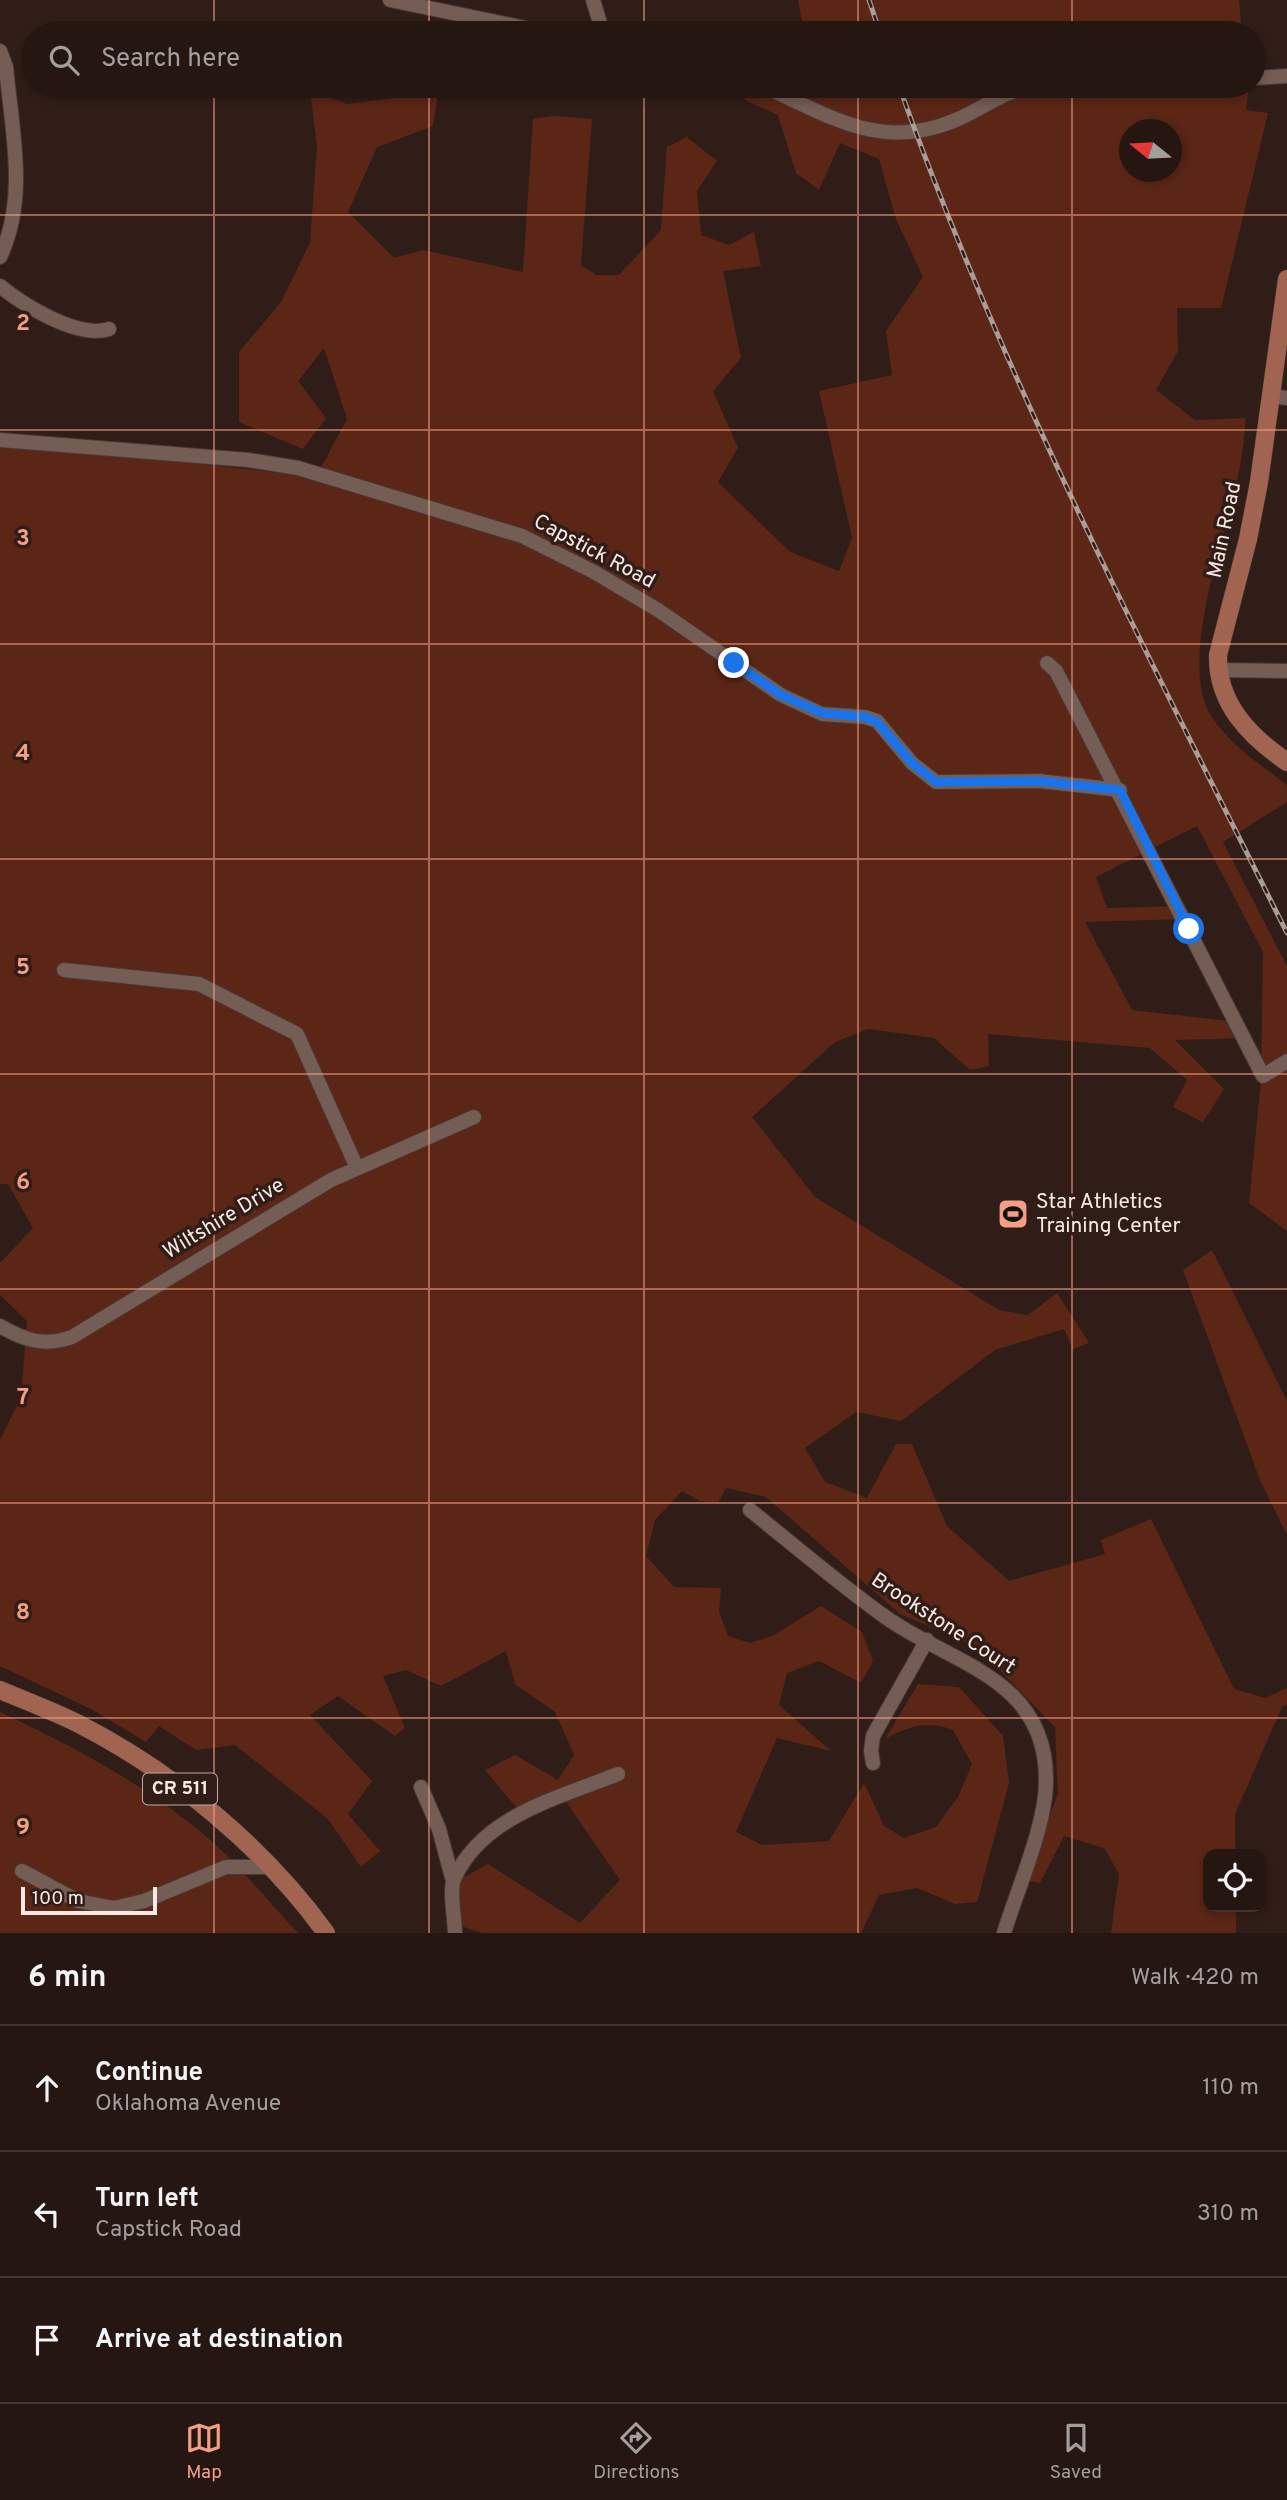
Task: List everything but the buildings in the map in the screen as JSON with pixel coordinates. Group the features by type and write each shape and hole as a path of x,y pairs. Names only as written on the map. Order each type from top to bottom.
{"main road":[{"name":"Main Road","path":"1287,279 1279,397 1248,539 1218,655 1217,670 1226,700 1238,718 1287,762"},
{"name":"CR 511","path":"0,1690 77,1723 132,1755 226,1825 272,1867 326,1933"}],"street":[{"path":"390,0 491,21"},
{"path":"593,0 599,21"},
{"path":"0,51 6,67 17,200 11,233 0,257"},
{"path":"1266,77 1287,76"},
{"path":"790,98 854,127 885,134 919,131 953,122 992,98"},
{"path":"0,286 18,301 63,323 98,332 108,329"},
{"name":"Capstick Road","path":"0,440 273,463 328,475 374,493 522,536 594,572 658,610 781,695 822,713 865,717 877,722 912,763 936,782 1039,781 1120,790"},
{"path":"1047,663 1056,671 1120,790 1264,1076 1287,1061"},
{"path":"1217,670 1287,671"},
{"path":"64,970 198,984 297,1034 357,1168"},
{"name":"Wiltshire Drive","path":"0,1326 20,1338 41,1342 72,1337 296,1200 357,1168 474,1117"},
{"name":"Brookstone Court","path":"750,1510 886,1617 1003,1685 1026,1710 1043,1751 1046,1781 1042,1810 1004,1933"},
{"path":"873,1763 873,1736 927,1640"},
{"path":"453,1881 487,1833 520,1815 618,1774"},
{"path":"421,1787 439,1829 453,1881 455,1933"},
{"path":"22,1871 78,1900 114,1908 144,1901 226,1867 272,1867"}],"shaded area":[{"path":"798,0 1239,0 1241,21 802,21"},
{"path":"311,98 331,98 347,104 394,98 437,98 433,126 377,147 348,212 394,258 423,250 523,272 533,119 553,116 592,119 581,265 596,275 619,275 661,230 667,147 687,137 717,161 697,191 701,235 729,245 754,232 761,266 723,271 741,358 713,391 738,448 718,482 790,552 839,571 852,538 819,391 892,375 886,331 923,277 896,219 879,159 840,143 819,190 796,173 778,115 745,98 1248,98 1246,110 1268,113 1221,308 1177,308 1178,351 1156,390 1195,420 1246,418 1239,471 1208,594 1199,660 1201,688 1209,712 1216,723 1244,752 1287,785 1287,802 1223,842 1287,966 1287,1231 1249,1203 1261,1080 1263,952 1197,826 1096,877 1107,908 1179,906 1185,919 1085,922 1132,1010 1238,1022 1246,1038 1175,1040 1224,1089 1203,1122 1173,1107 1187,1080 1150,1048 988,1034 989,1066 970,1070 934,1038 868,1029 835,1042 752,1117 815,1197 999,1310 1028,1315 1057,1293 1089,1343 1073,1349 1064,1329 995,1350 901,1421 856,1412 805,1448 825,1482 867,1498 896,1444 912,1444 947,1526 1009,1581 1105,1554 1101,1540 1151,1519 1234,1689 1265,1698 1287,1688 1287,1704 1282,1707 1235,1814 1235,1849 1203,1849 1203,1912 1236,1912 1236,1933 1111,1933 1119,1874 1104,1848 1064,1836 1040,1883 1027,1881 1058,1793 1055,1727 977,1647 900,1614 766,1497 726,1488 718,1503 700,1501 682,1491 655,1520 646,1556 674,1587 721,1588 719,1611 728,1636 750,1643 772,1636 821,1606 862,1632 873,1661 861,1683 819,1661 787,1673 779,1705 831,1751 777,1738 736,1832 762,1845 829,1841 864,1783 884,1826 904,1838 936,1827 958,1797 972,1764 953,1730 935,1725 918,1726 885,1739 918,1684 959,1687 1003,1736 1009,1783 977,1902 955,1904 917,1888 879,1895 861,1933 482,1933 455,1924 455,1882 488,1864 580,1923 620,1880 564,1799 522,1814 485,1770 515,1755 558,1780 574,1755 555,1712 515,1684 506,1651 441,1686 406,1670 383,1676 405,1728 395,1736 338,1696 310,1715 372,1781 348,1814 380,1851 361,1867 328,1819 235,1745 196,1750 159,1726 146,1742 93,1710 0,1666 0,1440 21,1397 27,1321 0,1295 0,1263 33,1228 8,1184 0,1184 0,441 316,477 347,419 324,348 298,381 326,418 303,449 239,422 239,352 281,302 310,243 317,145"},
{"path":"1212,1250 1287,1401 1287,1535 1260,1480 1183,1270"},
{"path":"0,1712 86,1755 168,1806 218,1847 298,1933 0,1933"}],"railway":[{"path":"869,0 876,21"},
{"path":"904,98 984,303 1031,409 1131,620 1287,933"}],"place":[{"name":"Star Athletics Training Center","path":"1013,1214"}],"route":[{"path":"734,663 781,695 822,713 865,717 877,722 912,763 936,782 1039,781 1120,790 1189,929"}]}
